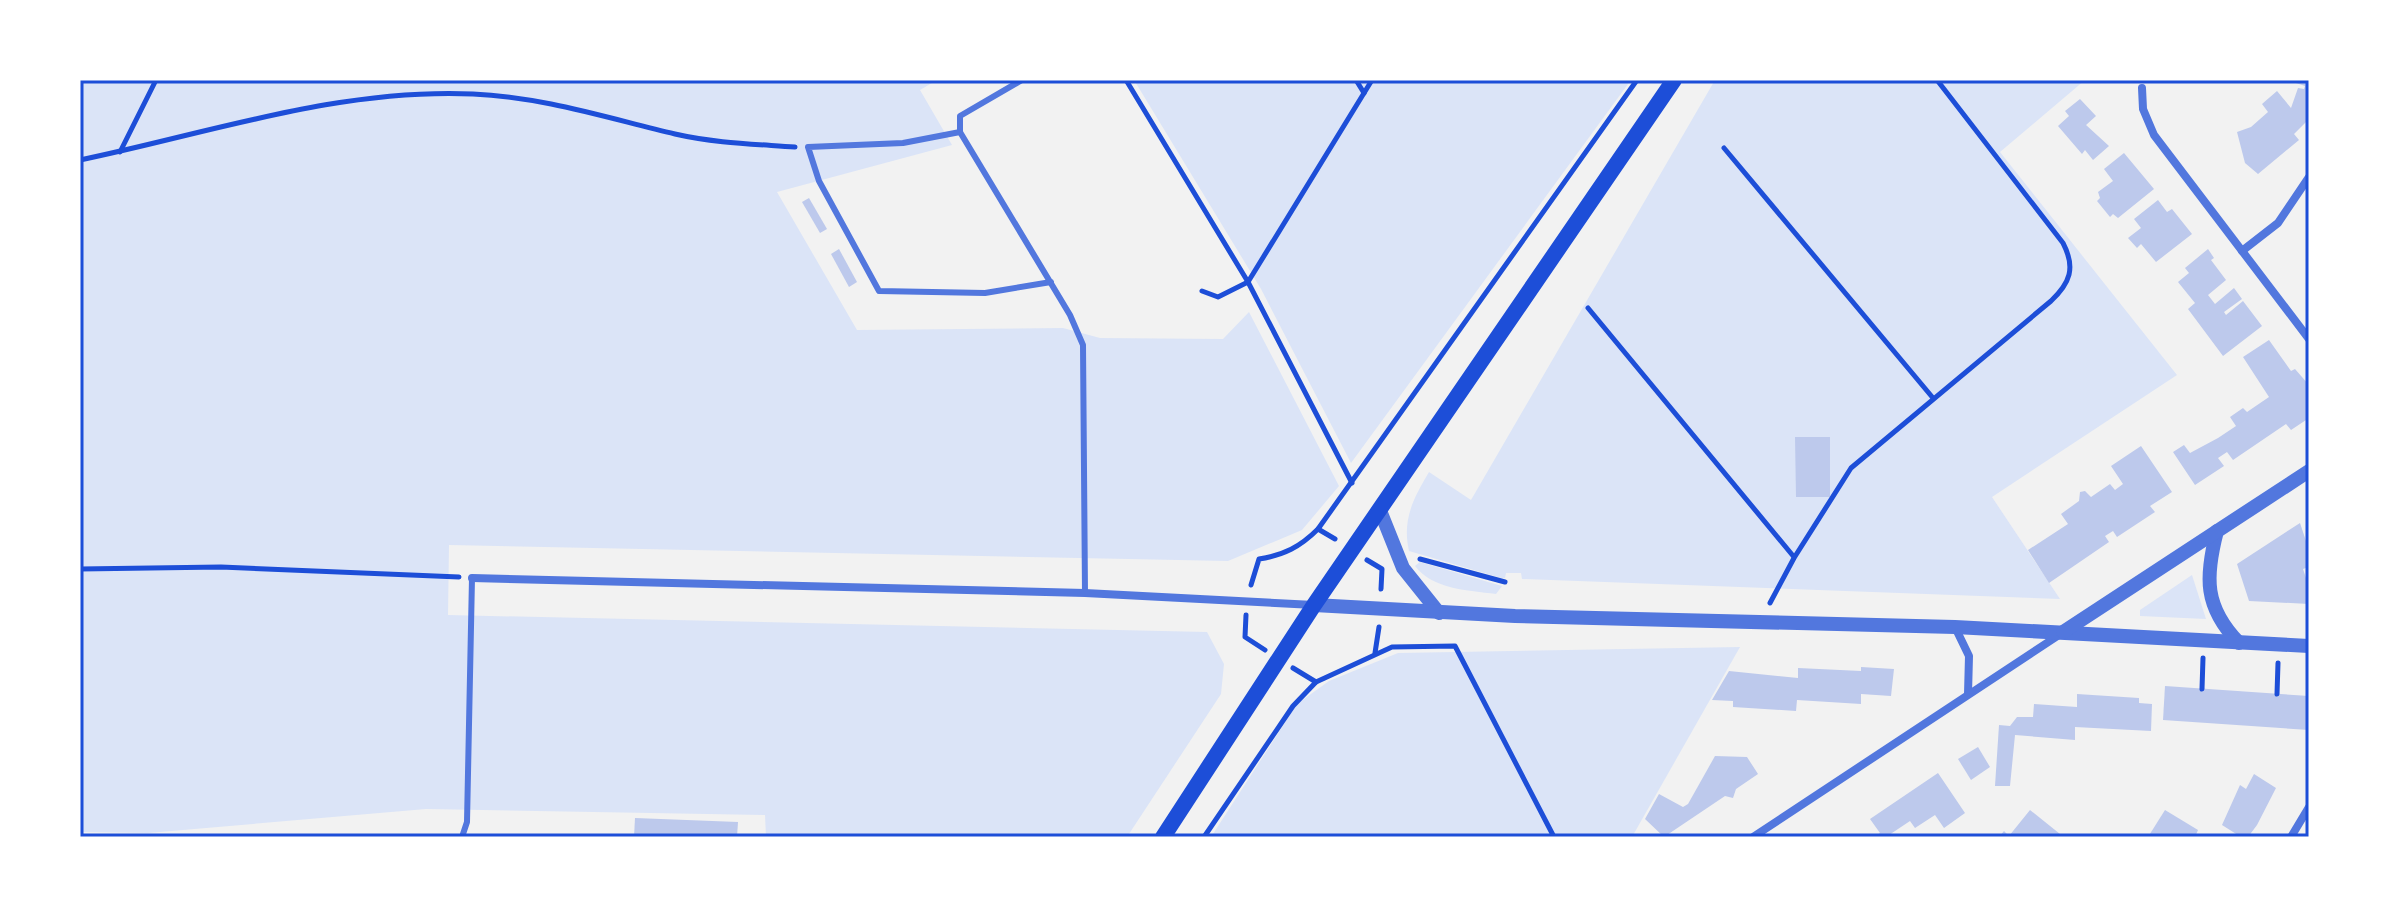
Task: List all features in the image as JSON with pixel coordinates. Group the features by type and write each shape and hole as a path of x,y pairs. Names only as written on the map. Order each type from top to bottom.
{"main road":[{"path":"1163,837 1314,605 1381,513 1674,80"}],"street":[{"path":"2142,88 2143,109 2154,135 2309,339"},
{"path":"2242,251 2278,223 2309,177"},
{"path":"1753,837 2309,471"},
{"path":"1381,513 1400,561 1418,591 1439,613"},
{"path":"2217,531 2207,570 2208,585 2218,616 2239,643"},
{"path":"472,578 1085,593 1439,613 1955,627 2309,646"},
{"path":"1955,627 1969,656 1968,694"},
{"path":"2291,837 2309,807"}],"lane":[{"path":"1022,80 960,116 960,132 1051,282 1083,345 1085,593"},
{"path":"960,132 903,143 808,147 819,181 879,291 985,293 1051,282"},
{"path":"462,837 467,822 472,578"}],"path":[{"path":"120,152 156,80"},
{"path":"1126,80 1248,282 1352,483"},
{"path":"1356,80 1365,93"},
{"path":"1202,291 1218,297 1248,282 1372,80"},
{"path":"1259,559 1279,556 1302,545 1318,529 1637,80"},
{"path":"1761,620 1794,558 1851,468 2051,301 2069,280 2071,272 2063,243 1937,80"},
{"path":"80,160 326,104 429,93 542,101 717,141 808,147"},
{"path":"1724,148 1933,398"},
{"path":"1588,308 1794,558"},
{"path":"1318,529 1382,569"},
{"path":"1382,569 1414,557 1505,582"},
{"path":"80,569 221,567 472,578"},
{"path":"1375,654 1382,569"},
{"path":"2202,689 2204,641"},
{"path":"2277,694 2278,645"},
{"path":"1204,837 1301,698 1316,682 1392,647 1455,646 1554,837"}],"shaded area":[{"path":"80,80 937,80 920,90 952,145 777,192 857,330 1063,328 1100,338 1223,339 1249,312 1339,486 1302,530 1228,561 449,545 448,615 1207,632 1224,664 1221,694 1127,837 766,837 765,815 426,809 148,833 80,832"},
{"path":"1134,80 1631,80 1351,463 1261,289"},
{"path":"1715,80 2085,80 2000,152 2177,375 1992,497 2060,599 1522,579 1521,573 1506,573 1505,578 1501,578 1409,551 1407,529 1410,510 1429,472 1471,500"},
{"path":"1420,562 1502,586 1496,594 1452,588 1423,574 1415,566"},
{"path":"2192,575 2206,619 2140,616 2140,610"},
{"path":"1740,647 1632,837 1211,837 1297,704 1329,681 1398,653"}],"building":[{"path":"2287,80 2309,80 2309,119 2294,134 2299,140 2258,174 2245,163 2237,132 2251,127 2268,112 2262,104 2277,91 2291,108 2298,88 2304,89 2305,86"},
{"path":"2080,99 2096,116 2086,125 2109,146 2093,160 2085,150 2082,154 2058,126 2069,116 2065,111"},
{"path":"2124,153 2154,189 2118,218 2113,214 2110,217 2097,201 2100,198 2098,192 2113,181 2104,169"},
{"path":"809,198 827,229 820,233 802,202"},
{"path":"2158,200 2167,212 2172,209 2192,234 2156,262 2141,244 2137,248 2128,238 2141,228 2134,219"},
{"path":"839,249 857,282 849,287 831,254"},
{"path":"2208,249 2214,258 2211,260 2226,280 2208,295 2215,304 2234,288 2242,299 2224,312 2226,315 2243,301 2262,326 2223,356 2188,309 2195,303 2178,282 2189,273 2185,268"},
{"path":"2269,340 2291,371 2295,369 2309,385 2309,418 2291,430 2286,424 2233,460 2227,452 2218,458 2224,466 2195,485 2173,452 2184,445 2190,453 2218,438 2236,426 2230,417 2243,408 2247,412 2269,397 2243,357"},
{"path":"1795,437 1830,437 1830,497 1796,497"},
{"path":"2141,446 2172,492 2150,506 2155,512 2117,537 2113,531 2105,536 2109,542 2049,583 2028,550 2068,524 2061,514 2079,501 2080,492 2085,491 2091,497 2110,484 2115,490 2123,484 2111,466"},
{"path":"2300,523 2309,550 2309,567 2303,569 2309,587 2309,604 2249,601 2237,564"},
{"path":"1861,667 1894,669 1891,696 1861,694 1861,704 1797,700 1796,711 1733,707 1733,701 1712,700 1729,671 1798,678 1798,668 1861,671"},
{"path":"2165,686 2309,696 2309,730 2163,720"},
{"path":"2077,694 2139,698 2139,703 2152,704 2151,731 2075,727 2075,740 2015,735 2010,786 1995,786 1999,725 2010,726 2017,717 2033,717 2034,704 2077,707"},
{"path":"1978,747 1990,767 1971,780 1958,759"},
{"path":"1715,756 1747,757 1758,774 1736,789 1733,798 1725,796 1664,837 1645,819 1659,794 1683,807 1688,804"},
{"path":"1938,773 1965,813 1944,828 1935,815 1915,828 1910,821 1886,837 1874,837 1880,833 1870,819"},
{"path":"2254,774 2276,788 2257,825 2248,837 2241,837 2222,825 2240,785 2246,789"},
{"path":"2030,810 2060,834 2057,837 1999,837 2004,831 2009,836"},
{"path":"2165,810 2198,830 2195,837 2148,837"},
{"path":"635,818 738,822 737,837 634,837"}]}
